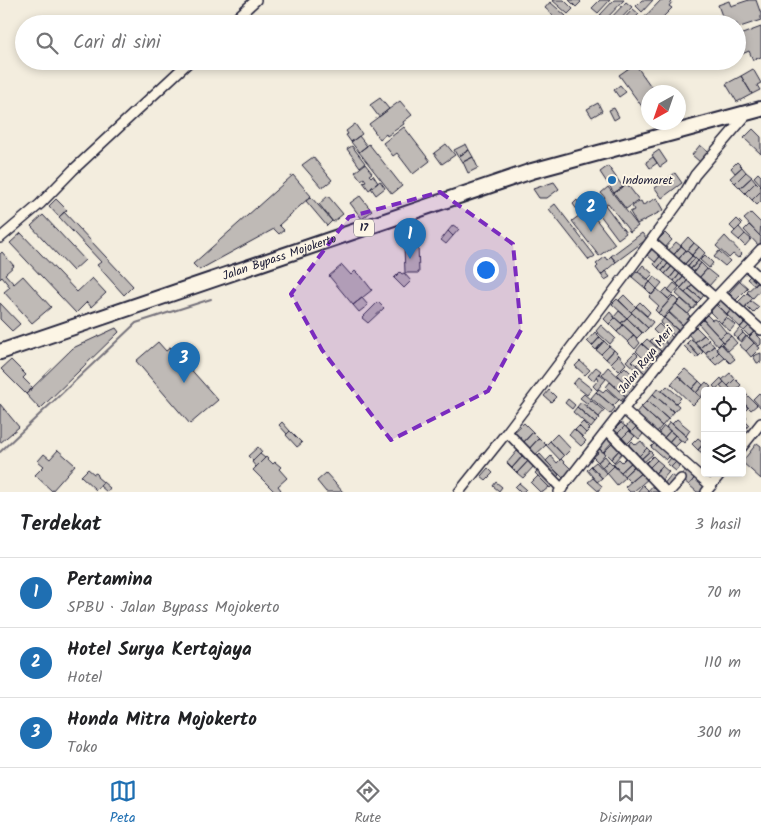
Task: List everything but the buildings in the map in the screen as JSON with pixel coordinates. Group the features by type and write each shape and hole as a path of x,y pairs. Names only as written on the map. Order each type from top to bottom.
{"highway":[{"name":"Jalan Bypass Mojokerto","path":"0,352 532,171 755,111"}],"street":[{"path":"240,15 256,0"},
{"path":"0,238 40,204 73,170 180,70"},
{"path":"459,492 507,432 680,201 695,175 708,158 755,111"},
{"path":"654,244 761,330"},
{"name":"Jalan Raya Meri","path":"560,490 685,330 761,250"},
{"path":"746,265 761,279"},
{"path":"624,409 708,489 718,477"},
{"path":"746,441 761,423"},
{"path":"607,430 667,492 681,479"},
{"path":"507,432 560,490"}],"highlighted area":[{"path":"440,192 513,244 521,330 488,391 391,440 322,350 291,294 349,217"}],"waterway":[{"path":"0,452 136,323 211,299"}],"place":[{"name":"Indomaret","path":"612,180"},
{"name":"Hotel Surya Kertajaya","path":"591,232"},
{"name":"Pertamina","path":"410,259"},
{"name":"Honda Mitra Mojokerto","path":"184,383"}]}
